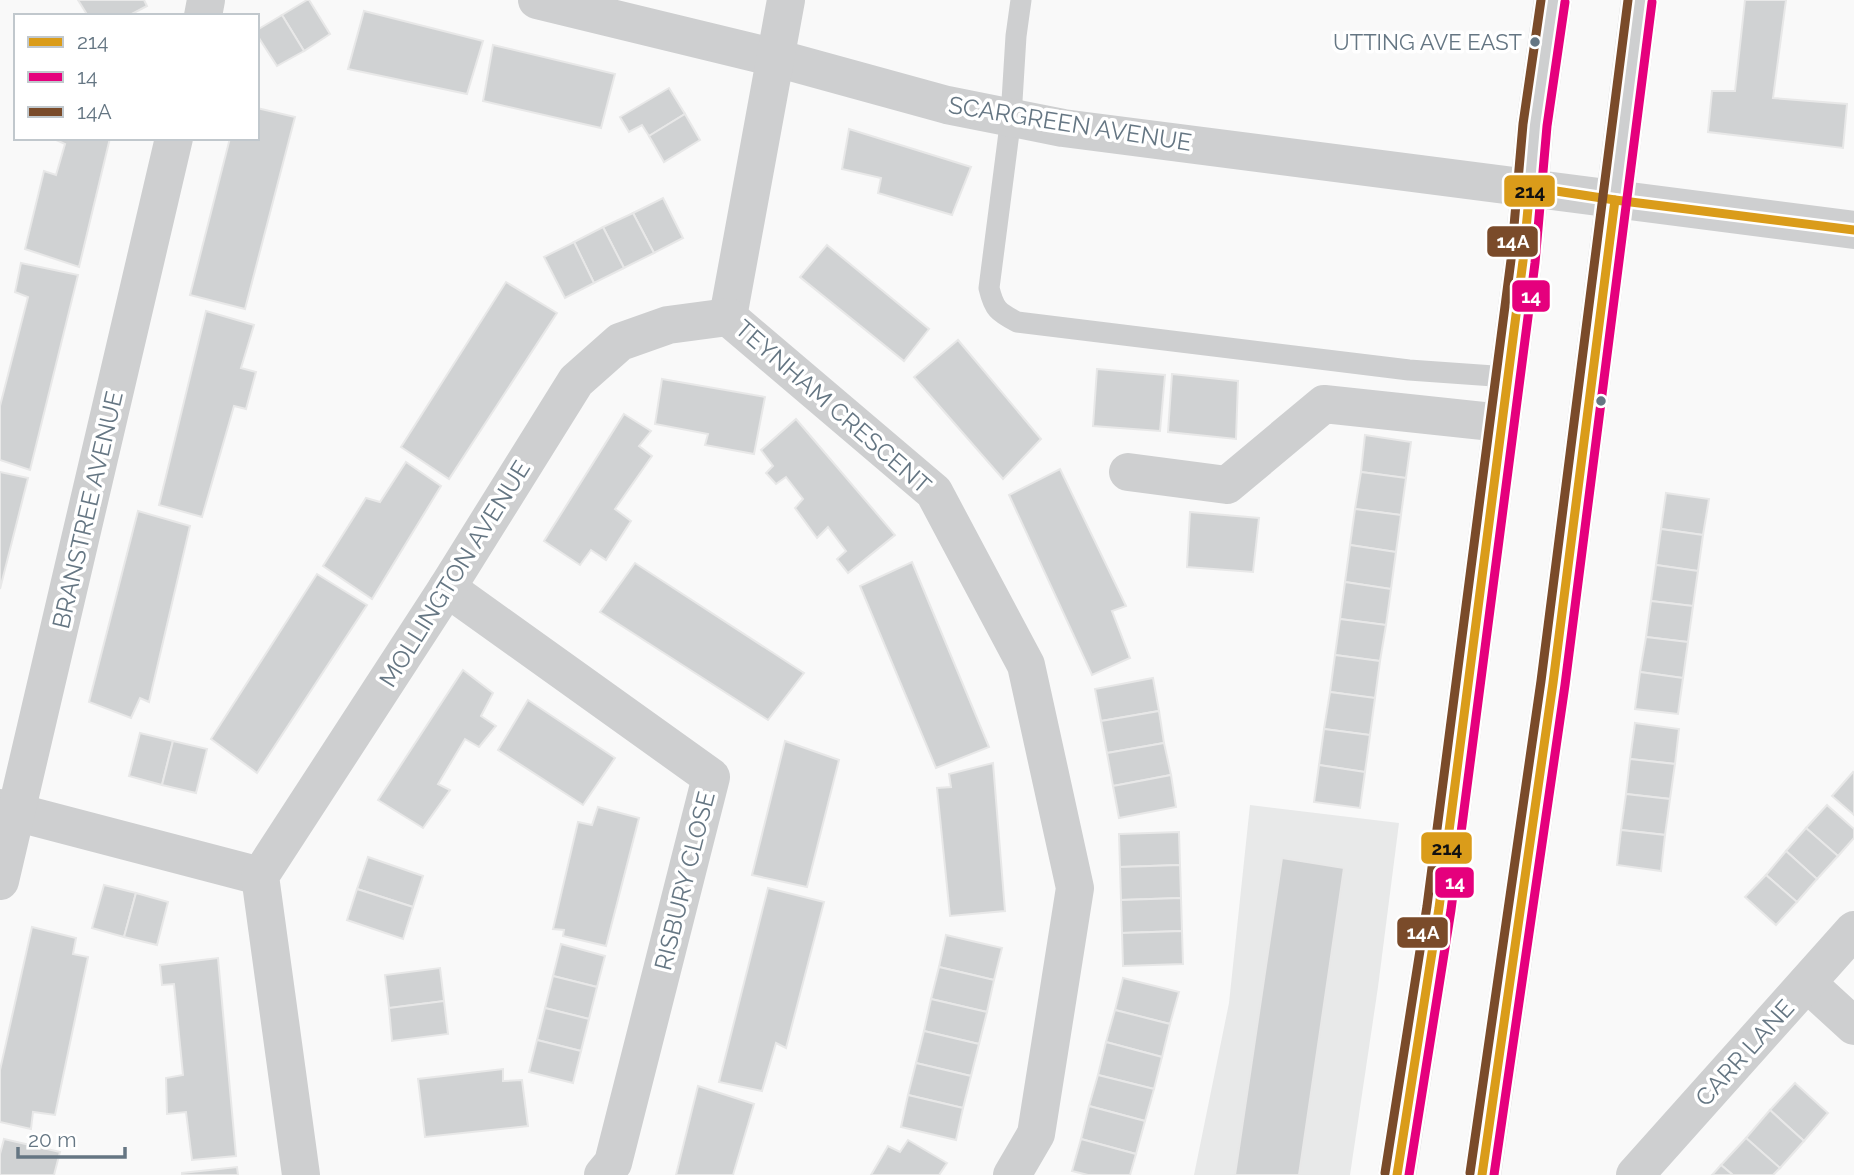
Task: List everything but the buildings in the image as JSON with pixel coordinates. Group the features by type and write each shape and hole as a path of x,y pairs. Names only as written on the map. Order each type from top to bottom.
{"street":[{"name":"SCARGREEN AVENUE","path":"537,0 776,58 947,105 1063,128 1854,230"},
{"path":"728,317 786,0"},
{"path":"1397,1175 1439,908 1523,261 1535,125 1553,0"},
{"path":"1482,1175 1553,683 1640,0"},
{"name":"BRANSTREE AVENUE","path":"0,881 9,810 174,140"},
{"name":"MOLLINGTON AVENUE","path":"260,876 447,588 576,381 620,342 668,326 728,317"},
{"name":"TEYNHAM CRESCENT","path":"728,317 934,492 1026,665 1074,888 1036,1134 1012,1175"},
{"path":"1128,472 1227,485 1324,404 1502,423"},
{"name":"RISBURY CLOSE","path":"447,588 711,777 612,1163 603,1175"},
{"path":"9,810 260,876 301,1175"},
{"name":"CARR LANE","path":"1635,1175 1854,930"},
{"path":"1807,983 1854,1026"}],"lane":[{"path":"1021,0 1011,117 989,288 993,304 1003,315 1017,322 1409,370 1508,377"}],"shaded area":[{"path":"1250,805 1399,823 1350,1175 1194,1175 1229,1003"}],"transit line":[{"name":"14A","path":"1385,1173 1427,906 1511,260 1523,124 1541,0"},
{"name":"14A","path":"1470,1173 1541,681 1628,0"},
{"name":"14","path":"1409,1175 1451,910 1535,263 1547,126 1565,2"},
{"name":"14","path":"1494,1175 1565,685 1652,2"},
{"name":"214","path":"1397,1175 1439,908 1523,261 1530,187 1854,230"},
{"name":"214","path":"1482,1175 1553,683 1615,200"}],"place":[{"name":"UTTING AVE EAST","path":"1535,42"}]}
